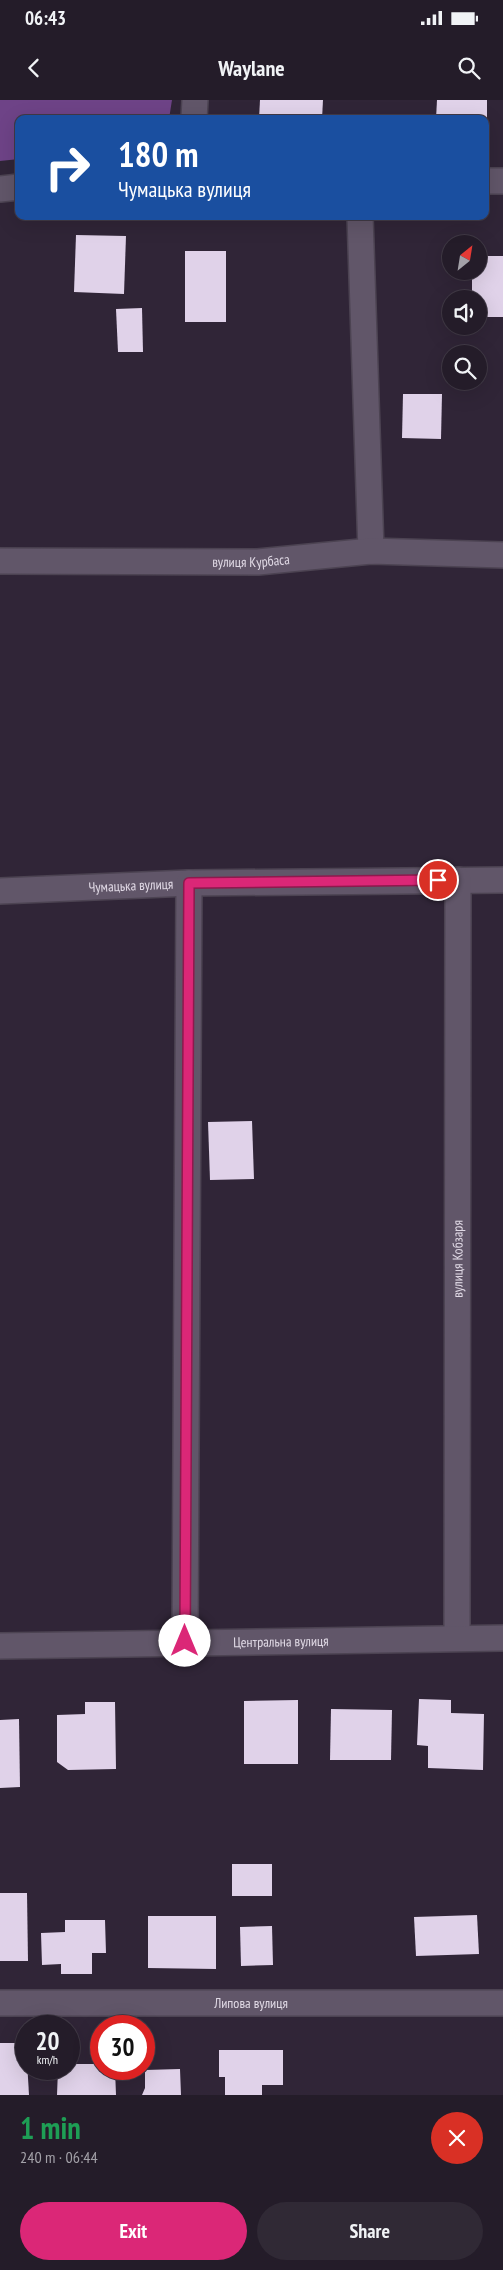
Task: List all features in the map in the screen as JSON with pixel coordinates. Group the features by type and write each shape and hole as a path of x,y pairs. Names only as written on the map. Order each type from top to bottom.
{"street":[{"path":"194,115 195,100"},
{"path":"489,182 503,181"},
{"path":"0,189 15,187"},
{"path":"360,220 371,551"},
{"name":"вулиця Курбаса","path":"0,561 258,562 371,551 503,555"},
{"name":"вулиця Кобзаря","path":"457,1638 458,880"},
{"name":"Чумацька вулиця","path":"0,891 189,883 503,880"},
{"path":"185,1641 189,883"},
{"name":"Центральна вулиця","path":"0,1646 185,1641 503,1638"},
{"name":"Липова вулиця","path":"0,2003 503,2003"}],"shaded area":[{"path":"0,100 172,100 170,115 15,115 15,159 0,161"}],"building":[{"path":"260,100 323,100 322,115 259,115"},
{"path":"437,100 487,100 487,115 436,115"},
{"path":"76,235 126,236 124,294 74,292"},
{"path":"185,251 226,251 226,322 185,322"},
{"path":"488,256 503,256 503,317 487,317 487,290 472,290 472,280 488,280"},
{"path":"142,308 143,352 118,352 116,309"},
{"path":"403,394 442,394 441,439 402,438"},
{"path":"252,1121 254,1179 210,1180 208,1122"},
{"path":"419,1699 451,1700 451,1713 484,1714 483,1770 428,1768 428,1746 417,1745"},
{"path":"298,1700 298,1764 244,1764 244,1701"},
{"path":"85,1702 115,1702 116,1769 68,1770 57,1762 57,1715 85,1714"},
{"path":"331,1709 392,1710 391,1760 330,1760"},
{"path":"19,1719 20,1787 0,1788 0,1720"},
{"path":"232,1864 272,1864 272,1896 232,1896"},
{"path":"0,1893 27,1893 28,1961 0,1961"},
{"path":"477,1915 479,1954 416,1956 414,1917"},
{"path":"148,1916 216,1916 216,1969 148,1968"},
{"path":"65,1920 105,1920 106,1953 92,1953 92,1974 61,1974 61,1964 42,1965 41,1933 65,1932"},
{"path":"272,1926 273,1965 241,1966 240,1927"},
{"path":"0,2043 15,2043 15,2080 28,2080 29,2095 0,2095"},
{"path":"219,2050 283,2050 283,2085 262,2085 262,2095 225,2095 225,2077 219,2077"},
{"path":"80,2064 90,2064 90,2080 115,2080 116,2095 57,2095 58,2080 80,2080"},
{"path":"180,2069 181,2095 142,2095 145,2088 145,2080 155,2080 155,2070"}],"route":[{"path":"185,1641 189,883 438,880"}]}
